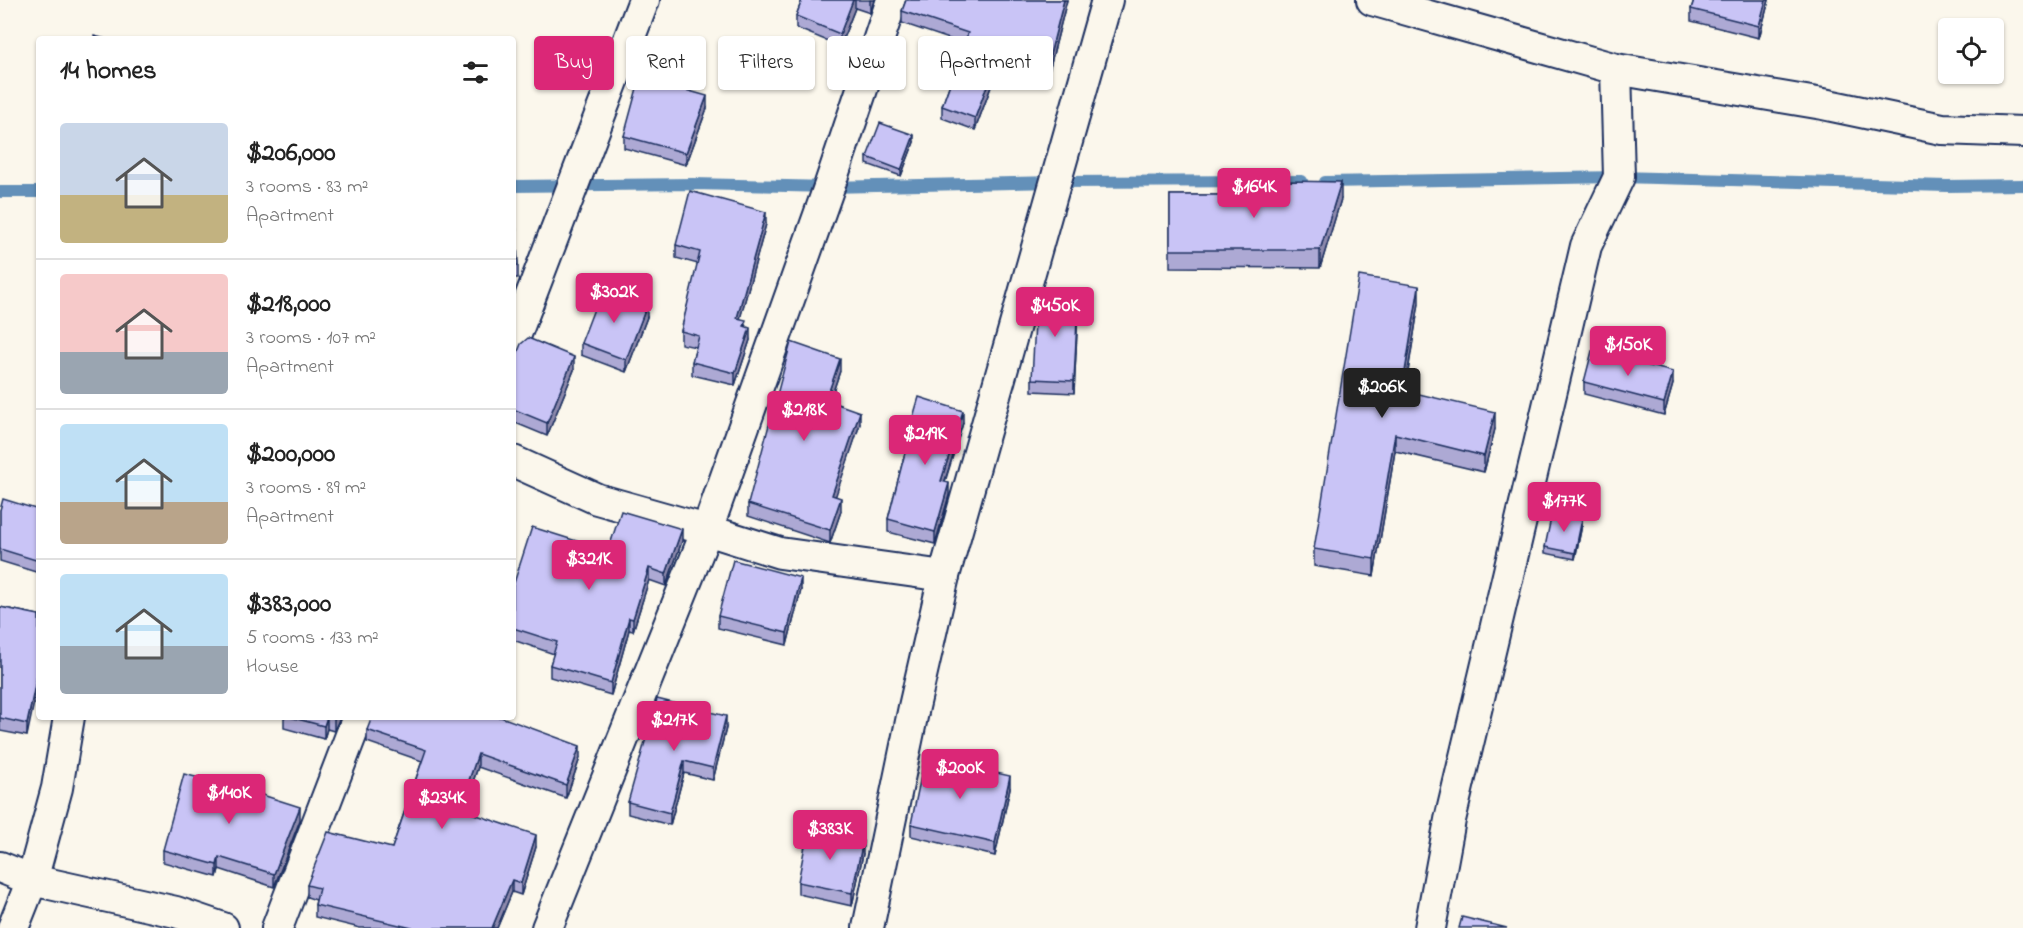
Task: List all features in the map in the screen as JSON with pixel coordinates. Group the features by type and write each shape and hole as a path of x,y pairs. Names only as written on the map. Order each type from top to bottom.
{"street":[{"path":"516,334 644,0"},
{"path":"547,928 707,530 829,186 892,0"},
{"path":"868,928 944,576 1107,0"},
{"path":"1372,0 1616,69 1822,104 1942,129 2023,132"},
{"path":"1430,928 1450,820 1586,246 1619,177 1616,69"},
{"path":"516,462 597,499 780,553 944,576"},
{"path":"13,928 32,879 57,788 68,720"},
{"path":"277,928 357,720"},
{"path":"0,867 32,879 176,912 223,928"}],"building":[{"path":"802,0 853,0 840,34 796,16"},
{"path":"906,0 1064,0 1053,43 1053,36 967,36 968,33 902,11"},
{"path":"1694,0 1766,0 1759,26 1691,9"},
{"path":"636,90 686,90 707,96 686,153 624,136"},
{"path":"948,90 985,90 975,118 942,106"},
{"path":"880,123 914,135 901,170 867,157"},
{"path":"1286,181 1341,182 1320,250 1170,250 1170,195 1265,195"},
{"path":"690,191 766,212 737,318 746,320 744,326 750,328 735,373 692,362 699,336 681,331 700,252 676,245"},
{"path":"516,222 518,265 516,265"},
{"path":"1359,276 1419,286 1402,390 1495,412 1484,456 1395,434 1374,559 1314,549"},
{"path":"602,288 647,305 626,360 581,343"},
{"path":"1038,295 1078,298 1074,381 1032,379"},
{"path":"528,338 574,357 547,423 516,410 516,356 521,344"},
{"path":"791,342 840,359 826,400 860,412 832,495 841,498 830,530 748,504"},
{"path":"1592,351 1673,372 1664,403 1584,382"},
{"path":"919,397 963,411 941,481 949,483 935,532 888,519"},
{"path":"3,499 36,509 36,560 0,549 0,510"},
{"path":"621,511 682,529 666,574 649,568 633,619 629,618 611,683 550,665 557,642 516,629 516,577 532,527 608,551"},
{"path":"1552,513 1582,519 1575,553 1545,547"},
{"path":"733,560 801,578 787,633 718,616"},
{"path":"0,607 36,614 36,680 27,724 0,718"},
{"path":"657,699 726,716 713,768 684,761 670,813 628,802"},
{"path":"301,720 326,720 324,726"},
{"path":"371,720 509,720 580,746 566,785 478,754 459,809 536,835 521,883 512,880 492,928 412,928 315,905 319,888 307,885 328,832 392,848 426,750 367,730"},
{"path":"925,757 1010,776 995,843 911,824"},
{"path":"184,774 300,807 274,874 219,857 217,865 163,850"},
{"path":"808,830 863,841 852,893 798,882"},
{"path":"1462,917 1507,928 1459,928"}],"waterway":[{"path":"1325,182 1619,177 1947,186 2023,185"},
{"path":"516,186 693,184 829,187 1056,182 1302,181"},
{"path":"0,192 36,192"}]}
